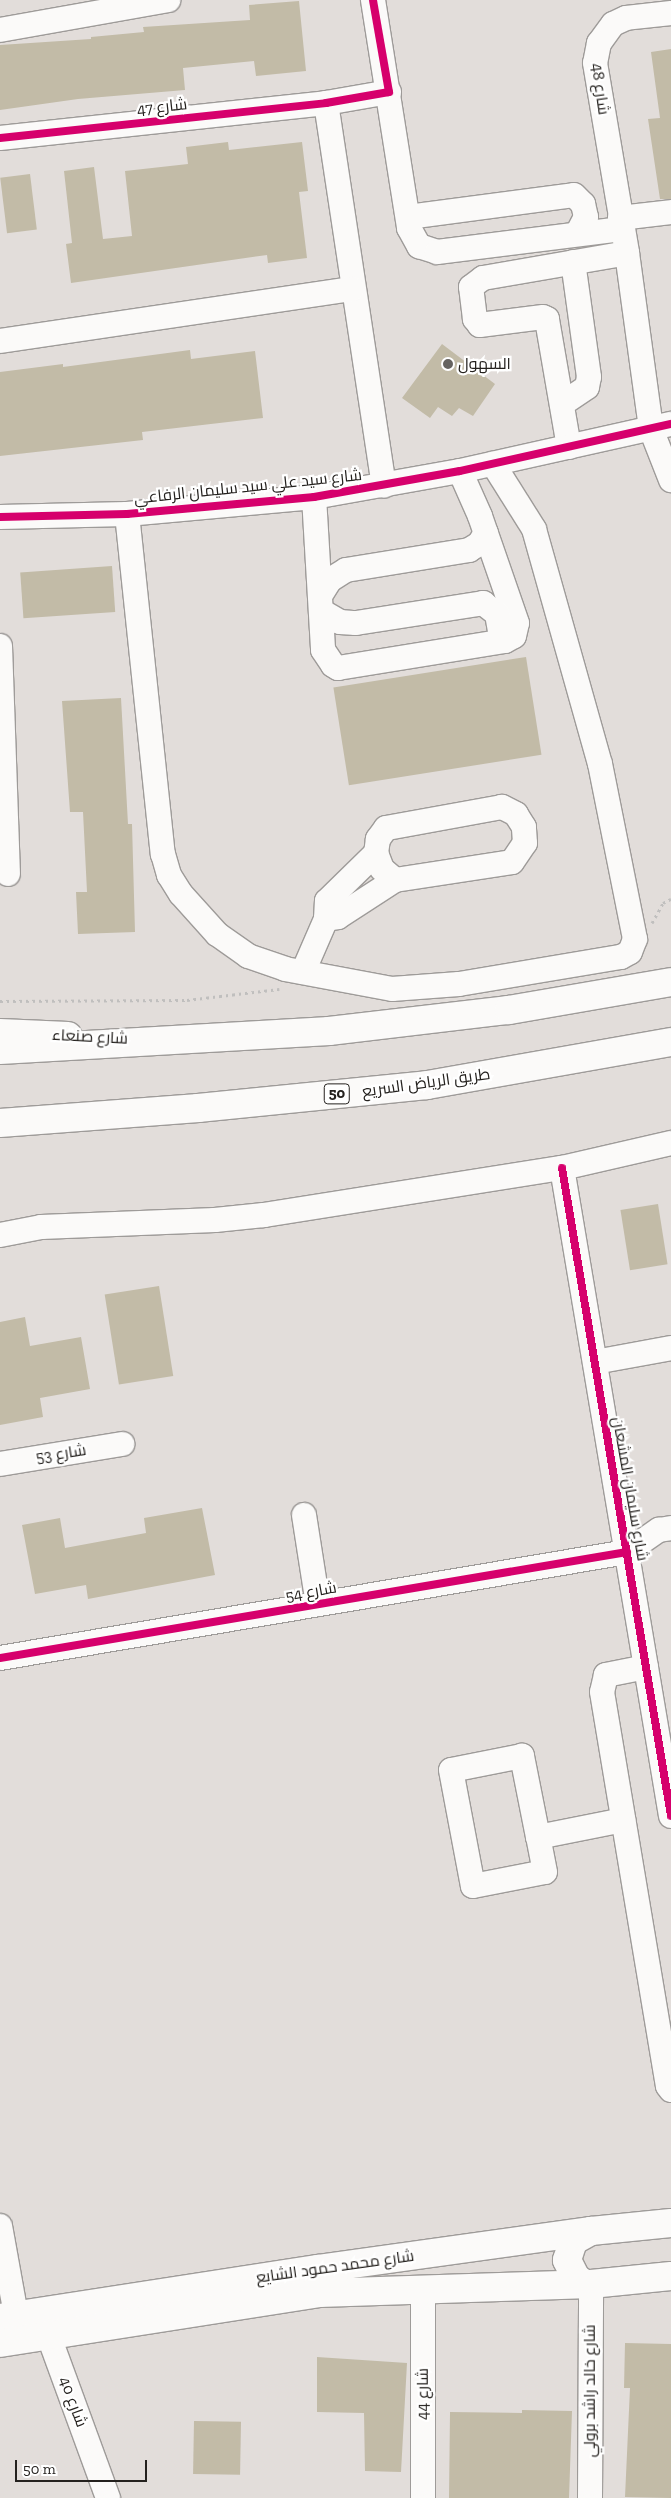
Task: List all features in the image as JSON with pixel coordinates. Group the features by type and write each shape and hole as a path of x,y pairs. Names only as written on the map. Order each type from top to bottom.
{"main road":[{"path":"0,1050 180,1042 329,1031 490,1012 671,982"},
{"name":"شارع صنعاء","path":"0,1033 180,1042"},
{"name":"طريق الرياض السريع","path":"0,1123 141,1113 427,1085 671,1042"},
{"name":"شارع محمد حمود الشايع","path":"8,2316 591,2231 671,2224"},
{"path":"588,2284 573,2274 567,2260 573,2240 591,2231"},
{"name":"شارع محمد حمود الشايع","path":"0,2343 319,2293 588,2284 671,2276"}],"street":[{"path":"0,30 168,0"},
{"path":"373,0 408,217 414,241 430,252 577,234 671,212"},
{"name":"شارع 48","path":"669,468 621,224 595,53 612,24 626,18 671,13"},
{"name":"شارع 47","path":"0,138 326,103 389,92"},
{"path":"326,103 352,289 384,486"},
{"path":"408,217 574,195 583,204 586,217 577,234"},
{"path":"569,447 547,319 480,325 475,319 471,287 483,278 627,253"},
{"path":"562,404 587,387 589,377 573,262"},
{"path":"0,341 352,289"},
{"name":"شارع سيد علي سيد سليمان الرفاعي","path":"0,517 127,514 314,497 460,471 661,426"},
{"path":"127,514 163,854 169,875 181,894 217,934 248,956 303,972 392,989 459,984 621,957 630,952 635,939 600,764 534,529 493,464"},
{"path":"460,471 480,541 485,575 484,603"},
{"path":"314,497 323,650 328,661 338,668 510,639 518,627 480,541"},
{"path":"320,604 330,580 346,570 480,541"},
{"path":"320,604 340,622 356,624 484,603 497,614 502,641"},
{"path":"0,646 8,874"},
{"path":"326,919 338,917 395,880 512,862 525,842 524,827 516,814 502,806 386,828 378,839 376,853 382,869 395,880"},
{"path":"303,972 326,919 327,902 376,853"},
{"path":"0,1235 41,1227 215,1220 264,1215 562,1168 671,1143"},
{"name":"شارع سليمان المشعان","path":"562,1168 671,1816"},
{"path":"595,1362 671,1348"},
{"name":"شارع 53","path":"0,1464 122,1444"},
{"path":"304,1515 318,1604"},
{"path":"627,1552 659,1530 671,1528"},
{"name":"شارع 54","path":"0,1658 627,1552"},
{"path":"646,1667 606,1675 602,1682 668,2086 671,2090"},
{"path":"522,1756 538,1837 545,1872 473,1886 451,1770 522,1756"},
{"path":"538,1837 624,1820"},
{"path":"0,2226 8,2316"},
{"name":"شارع خالد راشد برولي","path":"588,2284 590,2498"},
{"name":"شارع 44","path":"423,2290 423,2498"},
{"name":"شارع 40","path":"48,2334 108,2498"}],"path":[{"path":"0,1000 187,1000 283,989"}],"building":[{"path":"299,1 306,71 256,76 254,61 183,68 185,90 78,99 0,110 0,45 91,39 91,37 144,32 143,27 250,20 249,5"},
{"path":"671,49 671,199 660,199 648,119 660,118 651,52"},
{"path":"228,142 229,150 302,142 308,191 299,192 307,258 268,263 267,255 71,283 66,244 72,243 64,171 94,167 103,239 132,236 125,171 188,164 186,147"},
{"path":"30,174 37,230 7,233 0,178"},
{"name":"السهول","path":"442,344 495,384 473,416 459,408 452,416 438,407 430,418 402,398"},
{"path":"190,350 191,359 255,351 263,418 142,432 143,440 0,456 0,372 63,364 63,367"},
{"path":"112,566 115,612 23,618 20,572"},
{"path":"526,657 541,755 349,785 333,688"},
{"path":"121,698 128,824 132,824 135,932 78,934 76,892 87,892 83,812 70,812 62,701"},
{"path":"658,1204 668,1264 630,1270 620,1210"},
{"path":"159,1286 173,1376 119,1384 105,1295"},
{"path":"25,1317 30,1346 81,1337 90,1389 40,1398 43,1417 0,1425 0,1322"},
{"path":"202,1508 215,1575 88,1599 86,1585 35,1594 22,1525 60,1518 65,1548 146,1533 144,1518"},
{"path":"625,2343 671,2344 671,2498 625,2497 630,2388 624,2388"},
{"path":"317,2357 407,2363 401,2472 365,2471 364,2413 317,2412"},
{"path":"522,2410 572,2411 569,2498 449,2498 450,2412 522,2413"},
{"path":"194,2421 241,2422 240,2475 193,2474"}],"cycle path":[{"path":"0,138 326,103 389,92 373,0"},
{"path":"0,517 127,514 314,497 460,471 671,424"},
{"path":"562,1168 671,1816"},
{"path":"0,1658 627,1552"}],"place":[{"name":"السهول","path":"448,364"}]}
